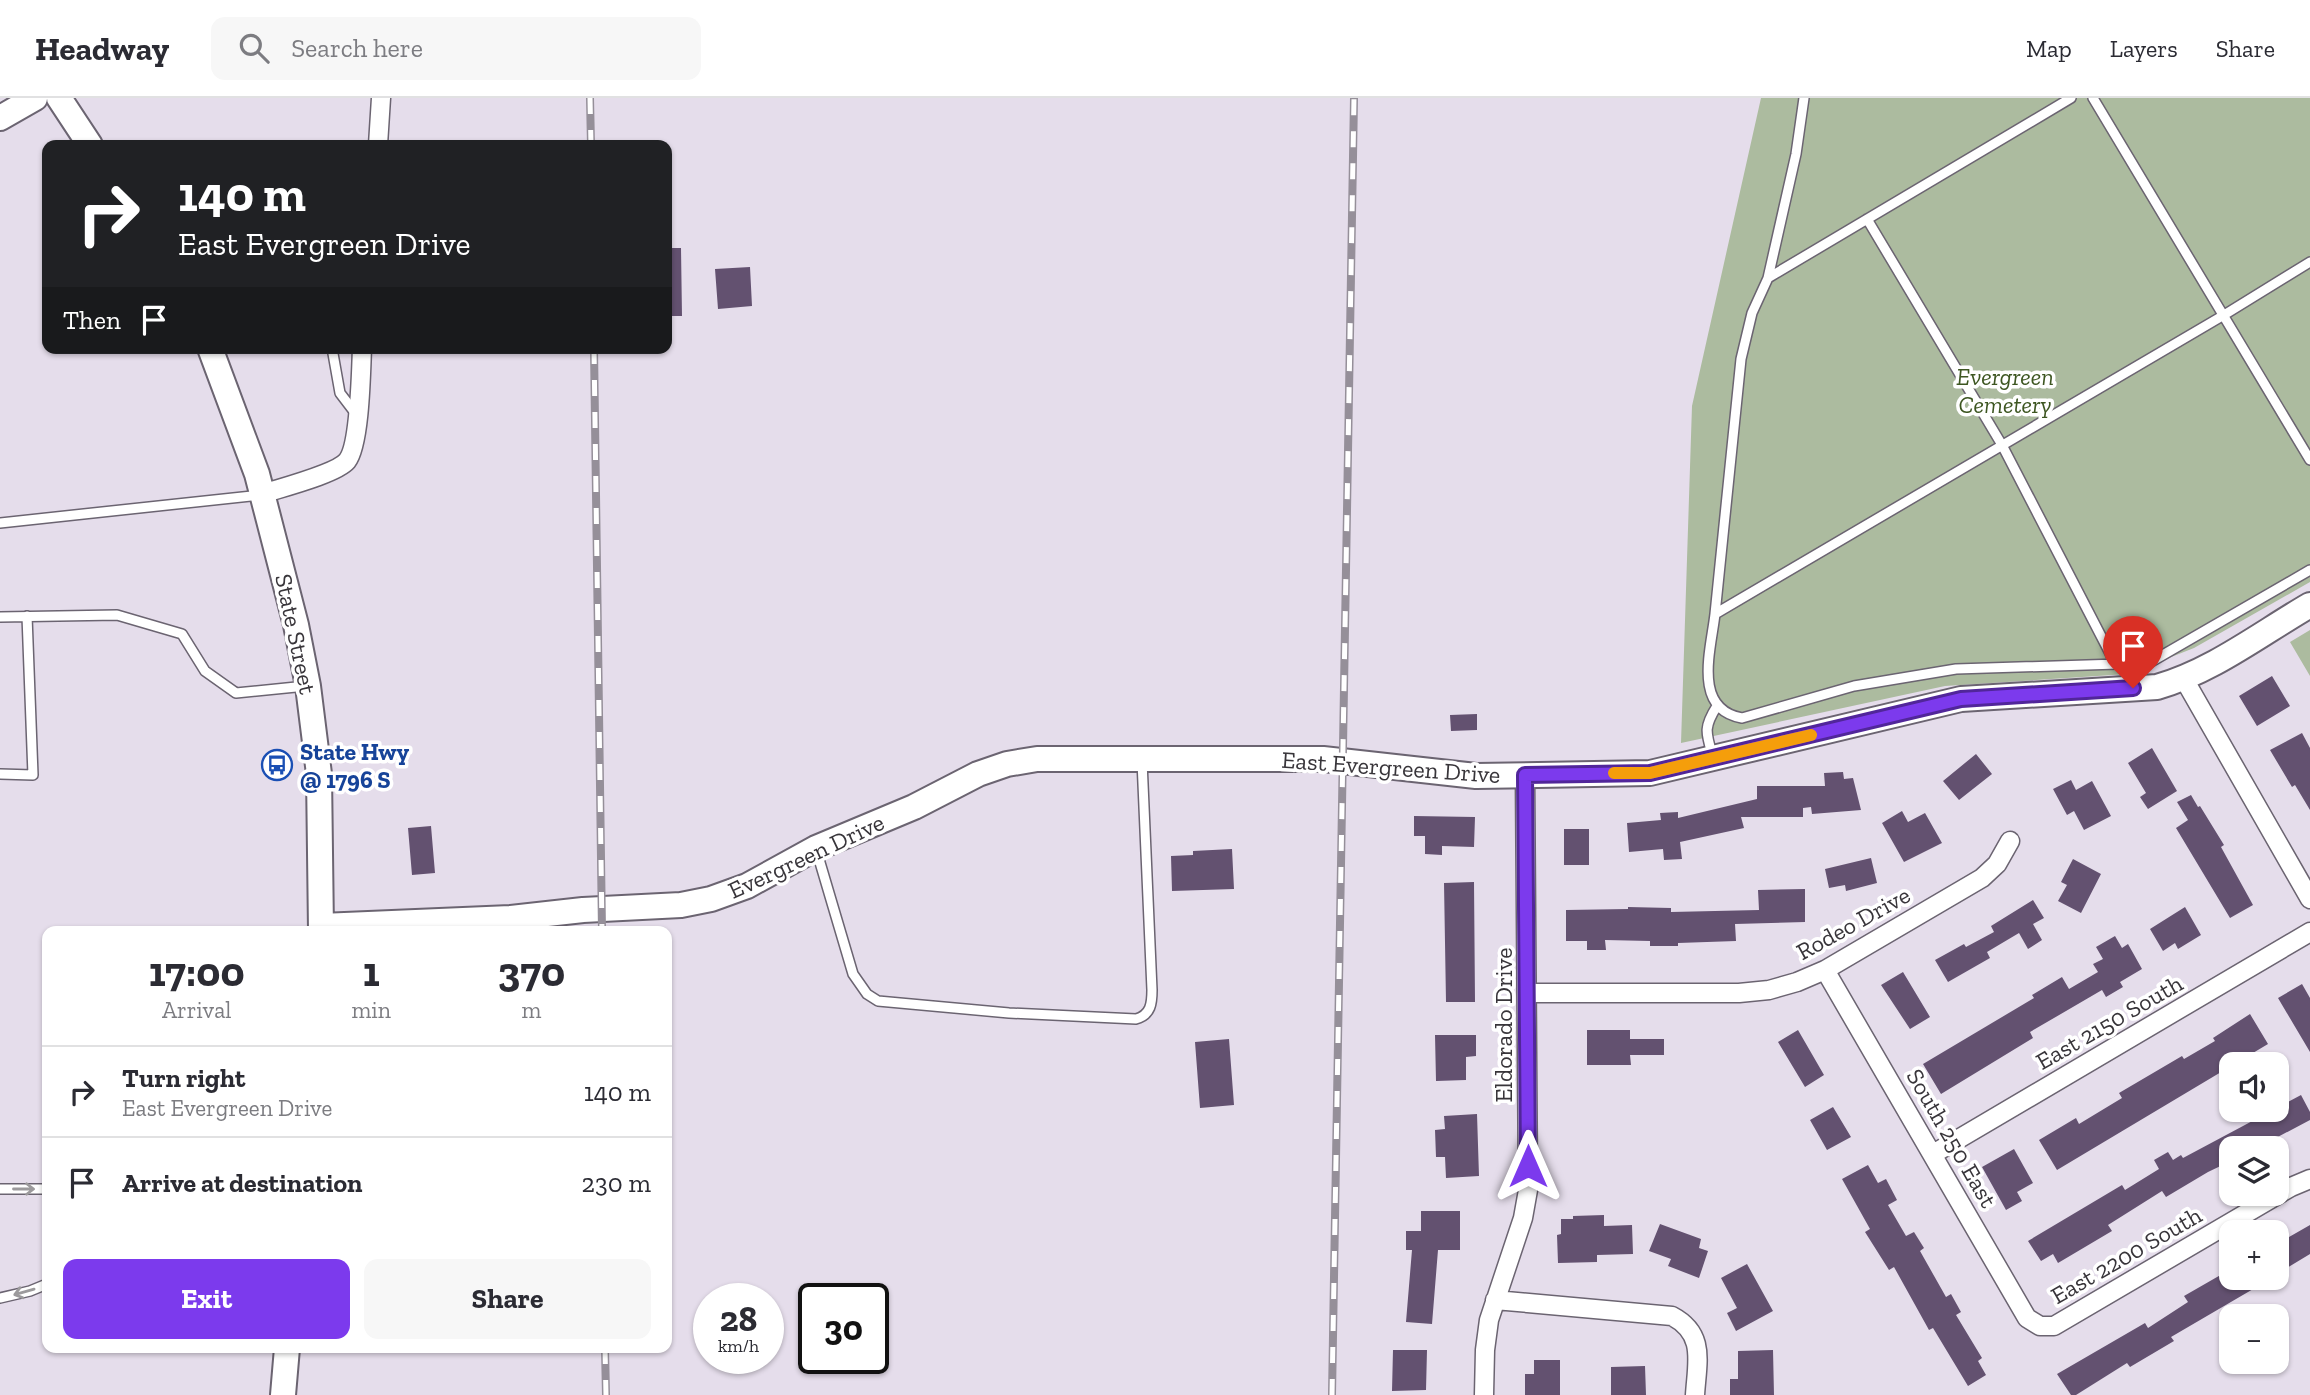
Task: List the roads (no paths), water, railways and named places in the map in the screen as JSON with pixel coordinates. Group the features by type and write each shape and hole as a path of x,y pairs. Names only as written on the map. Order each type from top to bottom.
{"street":[{"path":"0,118 35,98"},
{"path":"60,98 87,140"},
{"path":"377,140 381,98"},
{"name":"State Street","path":"212,354 257,474 293,613 308,686 319,774 321,926"},
{"path":"262,495 330,472 348,461 355,439 362,354"},
{"name":"East Evergreen Drive","path":"914,807 978,774 1007,764 1047,758 1323,759 1476,776 1650,773 1961,699 2157,687 2184,679 2310,604"},
{"path":"2184,679 2310,899"},
{"name":"Eldorado Drive","path":"1484,1395 1485,1350 1495,1300 1523,1218 1528,1190 1525,775"},
{"name":"Evergreen Drive","path":"359,926 681,905 712,899 747,886 816,848 914,807"},
{"name":"Rodeo Drive","path":"1527,993 1739,993 1769,990 1797,982 1825,970 1982,878 1997,864 2010,841"},
{"name":"East 2150 South","path":"1934,1154 2310,932"},
{"name":"South 250 East","path":"1825,970 2027,1318 2040,1326"},
{"name":"East 2200 South","path":"2040,1326 2054,1326 2291,1187 2310,1179"},
{"path":"1495,1300 1672,1316 1686,1323 1693,1333 1698,1349 1695,1395"},
{"path":"283,1395 287,1353"}],"lane":[{"path":"1804,98 1796,154 1768,278 1752,313 1741,359 1708,689 1717,706 1728,716 1742,718 1854,686 1956,669 2149,663 2310,570"},
{"path":"1768,278 2071,98"},
{"path":"2094,98 2310,460"},
{"path":"1867,219 2002,445 2115,663"},
{"path":"1715,614 2310,262"},
{"path":"333,354 341,393 357,416"},
{"path":"0,523 262,495"},
{"path":"0,617 117,615 182,634 205,671 236,693 308,686"},
{"path":"0,774 33,775 27,616"},
{"path":"1713,758 1707,723 1717,706"},
{"path":"816,848 853,974 867,994 878,1001 1009,1013 1136,1019 1142,1017 1152,1005 1142,758"},
{"path":"0,1189 42,1189"},
{"path":"0,1298 42,1286"}],"railway":[{"path":"590,98 591,140"},
{"path":"1332,1395 1354,98"},
{"path":"594,354 602,926"},
{"path":"605,1353 606,1395"}],"place":[{"name":"State Hwy @ 1796 S","path":"277,765"}],"park label":[{"name":"Evergreen Cemetery","path":"2005,390"}]}
